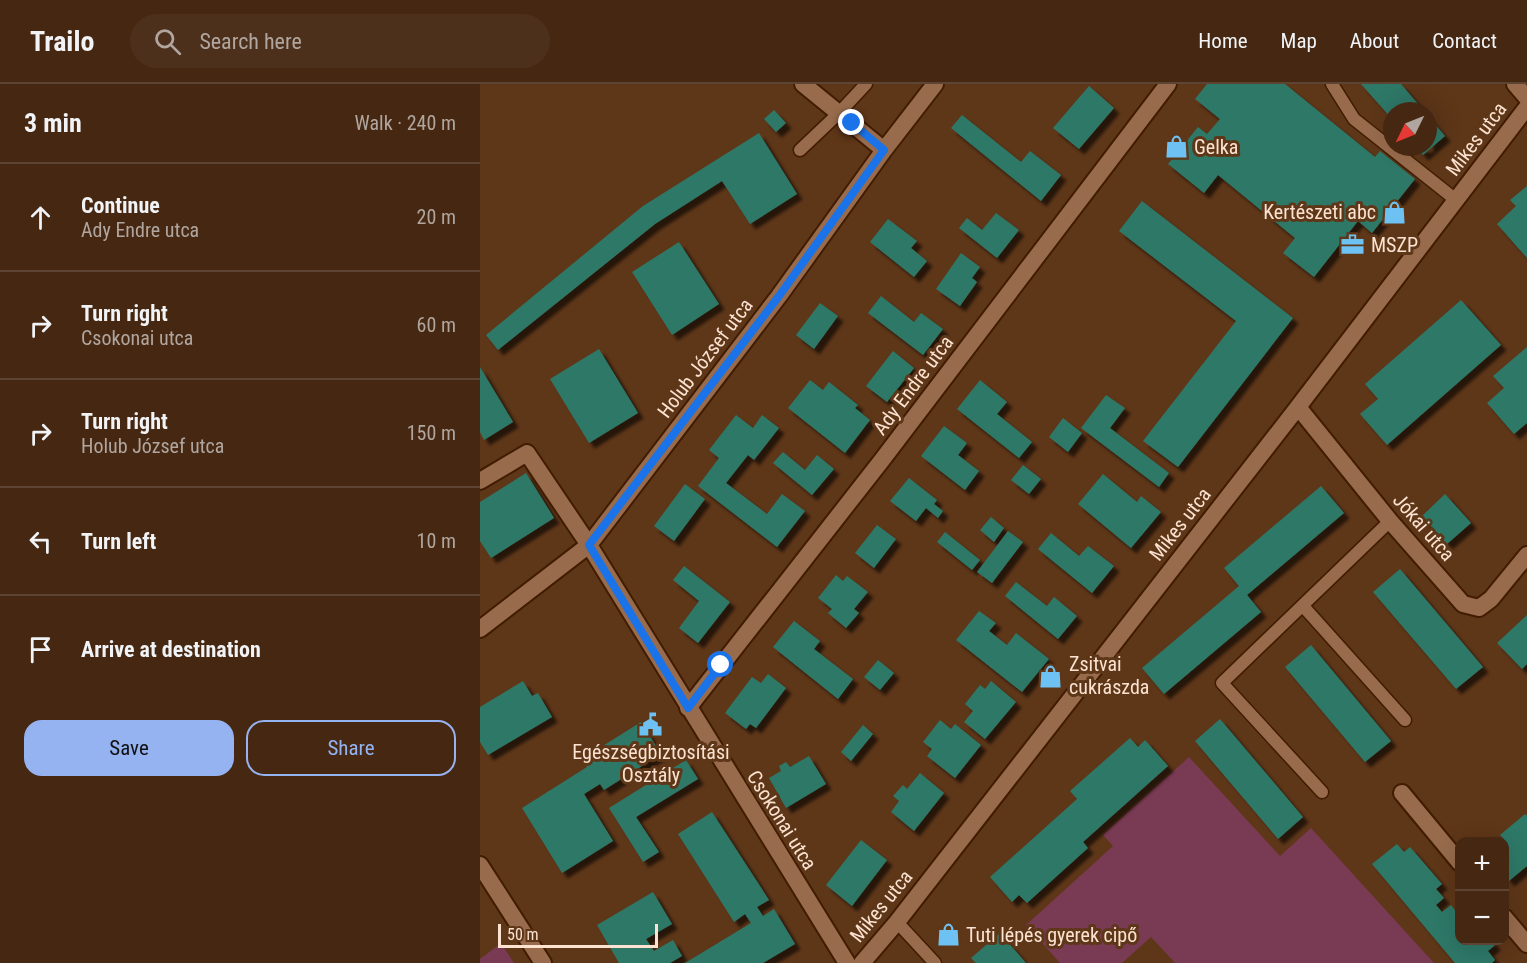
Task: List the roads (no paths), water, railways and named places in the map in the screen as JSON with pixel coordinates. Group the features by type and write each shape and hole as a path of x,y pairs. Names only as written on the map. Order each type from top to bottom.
{"street":[{"path":"803,84 884,150"},
{"name":"Holub József utca","path":"480,629 589,545 779,296 884,150 935,84"},
{"name":"Ady Endre utca","path":"688,708 882,460 1168,84"},
{"path":"1515,84 1527,98"},
{"name":"Mikes utca","path":"862,963 897,922 1298,407 1527,107"},
{"name":"Jókai utca","path":"1298,407 1390,520 1463,604 1479,608 1491,599 1527,555"},
{"name":"Csokonai utca","path":"480,481 527,453 589,545 847,963"},
{"path":"1402,793 1455,856"},
{"path":"480,865 543,963"},
{"path":"1509,923 1527,944"}],"lane":[{"path":"801,150 866,84"},
{"path":"1332,84 1354,119 1456,200"},
{"path":"1322,792 1222,683 1390,520"},
{"path":"1303,606 1405,720"},
{"path":"897,922 935,963"}],"place":[{"name":"Gelka","path":"1176,147"},
{"name":"Kertészeti abc","path":"1394,212"},
{"name":"MSZP","path":"1353,245"},
{"name":"Zsitvai cukrászda","path":"1051,676"},
{"name":"Egészségbiztosítási Osztály","path":"651,724"},
{"name":"Tuti lépés gyerek cipő","path":"948,935"}]}
